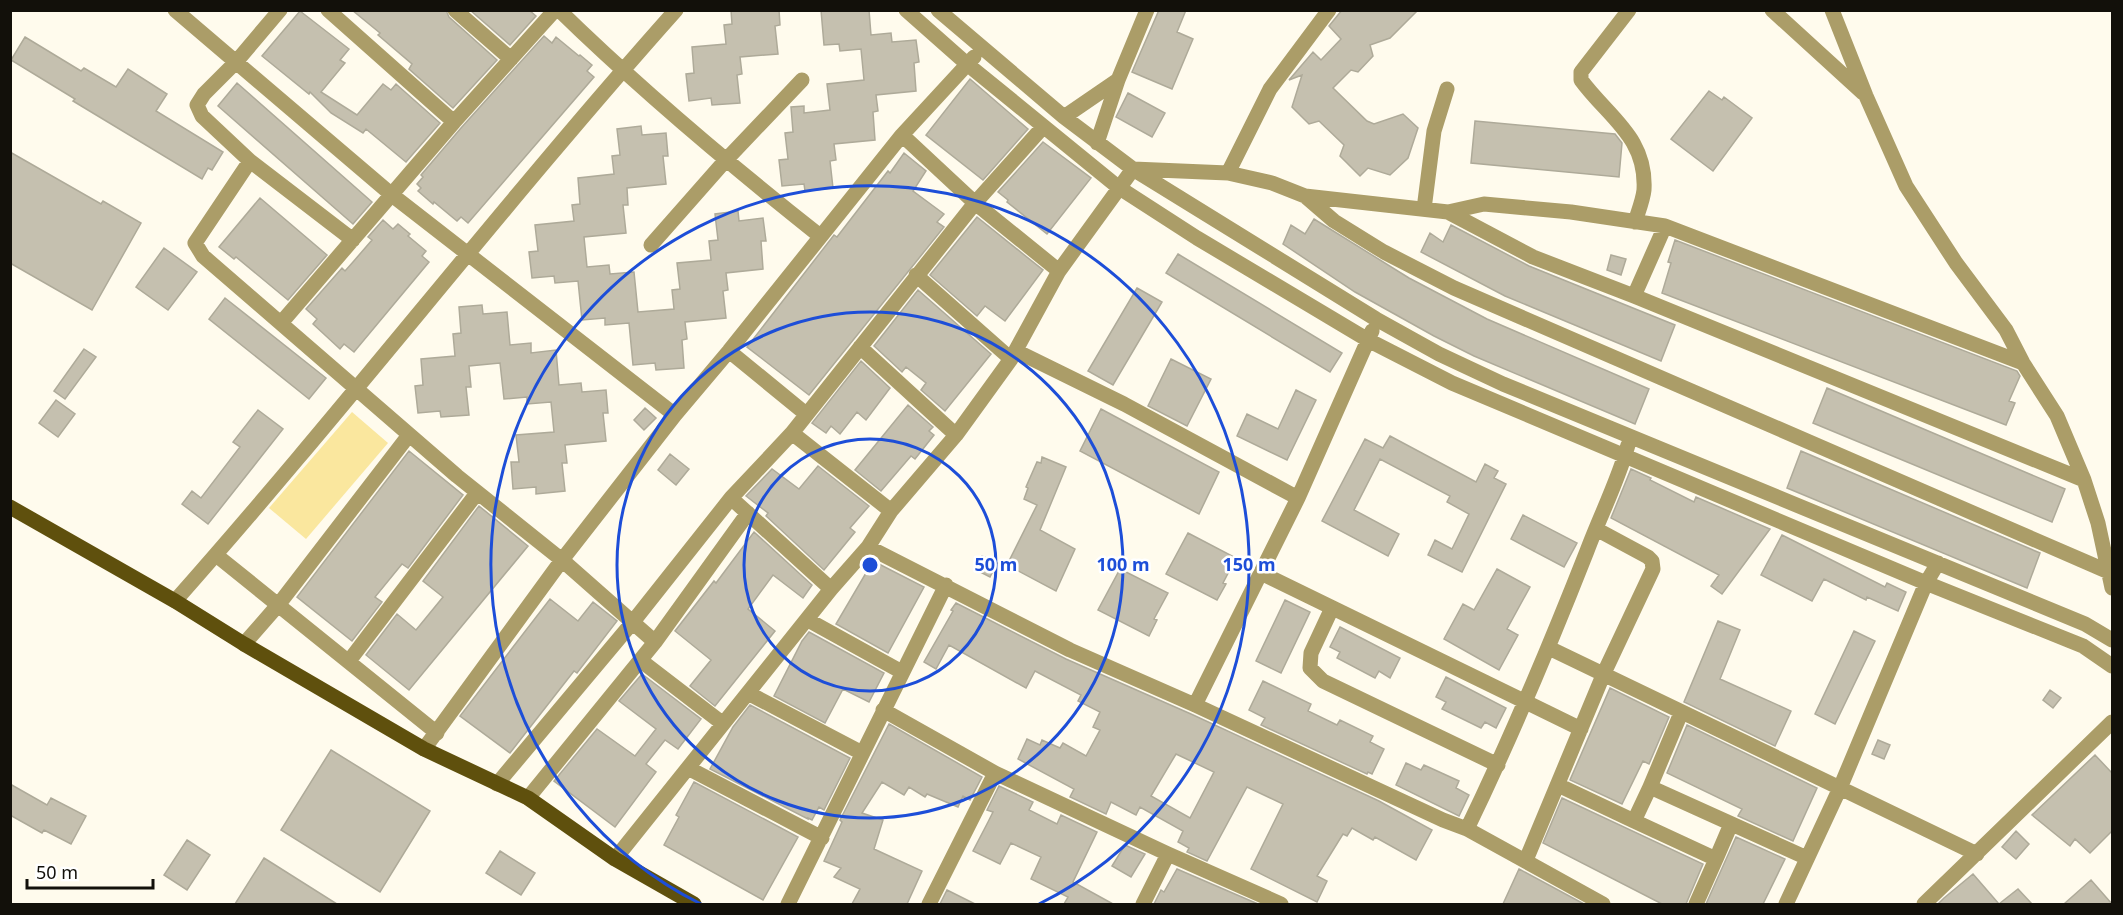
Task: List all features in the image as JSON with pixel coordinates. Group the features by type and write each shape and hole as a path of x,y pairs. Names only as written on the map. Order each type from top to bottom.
{"main road":[{"path":"10,507 175,601 424,749 528,798 615,859 694,904"}],"street":[{"path":"175,10 392,195 675,415"},
{"path":"279,10 236,62 204,94 197,105 201,116 250,161 353,240"},
{"path":"328,10 454,123"},
{"path":"455,10 511,59"},
{"path":"281,323 454,123 557,10 622,71 725,161 820,236"},
{"path":"175,601 676,10"},
{"path":"906,10 1042,127 1118,187 1197,238 1368,340 1452,383 1625,454 1926,583 2083,646 2112,666"},
{"path":"938,10 1064,117 1133,169 1376,319 1439,354 1503,384 2085,624 2112,640"},
{"path":"1097,142 1118,80 1147,10"},
{"path":"1228,173 1270,89 1329,10"},
{"path":"1629,10 1586,64 1581,72 1581,80 1625,129 1640,155 1644,191 1635,222"},
{"path":"1772,10 1866,96"},
{"path":"1832,10 1866,96 1906,186 1956,263 2006,330 2023,363 2057,416 2084,480 2098,524 2111,580"},
{"path":"424,749 562,560 675,415 902,135 982,48"},
{"path":"651,245 725,161 802,80"},
{"path":"1064,117 1118,80"},
{"path":"1424,209 1434,131 1447,89"},
{"path":"497,784 632,623 731,498 792,433 975,203 1042,127"},
{"path":"902,135 975,203 1059,271"},
{"path":"250,161 195,243 203,256 409,435 477,493 562,560 655,642"},
{"path":"1133,169 1228,173 1272,183 1305,196 1448,212 1484,204 1571,212 1665,226 2023,363"},
{"path":"615,859 722,723 868,547 891,511 956,435 1014,355 1059,271 1133,169"},
{"path":"1305,196 1334,221 1384,252 1454,288 2111,580"},
{"path":"1448,212 1533,257 2084,480"},
{"path":"1634,296 1665,226"},
{"path":"916,275 1014,355 1124,404 1298,498"},
{"path":"1195,705 1298,498 1376,319"},
{"path":"860,347 956,435"},
{"path":"729,351 806,414"},
{"path":"792,433 891,511"},
{"path":"244,644 279,604 409,435"},
{"path":"1467,829 1498,765 1524,700 1549,648 1630,436"},
{"path":"349,661 477,493"},
{"path":"731,498 831,589"},
{"path":"528,798 655,642 748,513"},
{"path":"1526,860 1604,674 1653,569 1652,561 1648,557 1596,528"},
{"path":"868,547 1070,650 1467,829 1526,860 1599,904"},
{"path":"216,555 437,733"},
{"path":"1786,904 1840,788 1926,583 1938,563"},
{"path":"1261,573 1581,729"},
{"path":"788,904 946,585"},
{"path":"1332,608 1311,653 1310,668 1323,681 1498,765"},
{"path":"808,620 902,672"},
{"path":"1549,648 1977,854"},
{"path":"640,660 722,723"},
{"path":"748,693 862,753"},
{"path":"883,710 995,773 1281,904"},
{"path":"1634,821 1681,713"},
{"path":"1924,904 2112,722"},
{"path":"688,768 822,838"},
{"path":"929,904 995,773"},
{"path":"1558,785 1716,859"},
{"path":"1650,788 1807,858"},
{"path":"1696,904 1731,824"},
{"path":"1143,904 1168,854"}],"shaded area":[{"path":"352,412 388,443 306,539 269,508"}],"building":[{"path":"352,10 446,10 449,17 497,60 453,108 409,69 412,64"},
{"path":"470,10 529,10 536,16 510,45"},
{"path":"731,10 779,10 780,25 775,26 778,54 740,57 742,74 737,75 740,103 712,105 711,98 689,101 686,74 694,73 692,47 726,44 724,25 732,24"},
{"path":"821,10 869,10 871,35 891,33 892,42 916,40 919,62 914,63 916,91 876,95 878,111 873,112 875,140 834,144 836,160 830,161 833,188 805,191 804,184 782,186 779,160 788,159 785,133 793,132 791,107 804,106 804,113 830,110 827,84 864,80 861,49 840,51 839,44 824,45"},
{"path":"1159,10 1186,10 1177,32 1193,39 1172,89 1132,72"},
{"path":"1342,10 1418,10 1390,38 1370,45 1373,56 1358,72 1351,70 1333,88 1367,121 1374,124 1403,114 1418,128 1408,158 1390,175 1368,168 1360,176 1340,156 1344,145 1319,121 1309,124 1292,107 1302,75 1289,80 1313,52 1321,60 1341,39 1329,26"},
{"path":"300,11 349,49 340,60 345,63 321,92 357,115 383,84 391,90 396,84 440,123 406,162 366,129 363,133 331,113 310,92 309,94 262,56"},
{"path":"544,36 552,43 556,37 580,55 592,65 587,71 594,77 468,223 461,217 457,221 418,191 421,188 417,184 423,177 421,175"},
{"path":"25,37 81,71 84,68 116,87 128,69 167,94 156,111 223,152 212,170 208,168 202,179 73,101 75,99 11,60"},
{"path":"970,79 1028,129 983,180 926,135"},
{"path":"237,83 372,202 353,224 218,106"},
{"path":"1709,91 1722,100 1724,97 1752,118 1713,171 1671,139"},
{"path":"1128,93 1165,113 1152,137 1116,117"},
{"path":"1475,121 1615,134 1622,143 1619,177 1471,163"},
{"path":"641,126 642,135 666,133 668,156 663,156 666,184 627,188 628,205 623,205 626,233 584,237 587,267 609,265 610,274 634,272 638,312 674,309 672,290 680,289 677,263 711,260 709,241 718,240 715,214 738,211 739,221 763,218 766,241 761,241 763,269 726,273 728,290 723,291 726,318 685,322 687,339 682,340 684,368 656,370 655,363 633,365 629,323 605,325 605,318 582,320 578,281 555,283 554,276 532,278 529,252 538,251 535,225 574,221 572,205 580,204 578,178 614,174 612,156 620,155 617,129"},
{"path":"1043,142 1091,178 1047,234 998,192"},
{"path":"10,152 101,204 103,201 141,223 92,310 10,263"},
{"path":"904,153 926,171 913,191 944,214 937,222 944,227 809,395 747,347 834,235 837,237"},
{"path":"260,198 327,255 288,300 236,257 234,259 219,247"},
{"path":"977,217 1043,270 1005,321 985,306 977,316 930,275"},
{"path":"1314,219 1409,278 1487,319 1649,389 1635,424 1474,356 1434,336 1355,292 1283,244 1291,225 1305,234"},
{"path":"383,220 393,229 398,224 410,234 408,236 426,251 422,256 429,262 354,352 344,344 340,349 313,324 317,319 306,309 342,268 345,271 353,262 372,240 368,237"},
{"path":"1451,225 1529,266 1675,325 1661,361 1505,296 1421,252 1430,233 1443,242"},
{"path":"1675,240 2017,371 2020,376 2009,401 2015,403 2006,425 1662,293"},
{"path":"164,248 197,272 168,310 136,287"},
{"path":"1178,254 1342,353 1330,372 1166,273"},
{"path":"1611,255 1626,259 1621,275 1607,270"},
{"path":"1137,288 1162,302 1113,385 1088,371"},
{"path":"918,290 991,354 945,411 921,390 926,383 906,367 902,372 874,346"},
{"path":"225,298 326,378 309,399 209,319"},
{"path":"482,305 483,314 507,312 510,345 531,343 531,353 556,350 559,385 581,383 582,392 606,390 608,413 603,413 606,441 565,445 567,463 562,463 565,491 536,494 536,487 513,489 511,462 519,462 516,435 554,432 551,402 527,404 527,397 504,399 500,363 469,366 471,387 466,387 469,415 441,417 440,411 418,413 415,386 423,385 421,359 455,356 453,334 461,333 459,307"},
{"path":"84,349 96,357 65,399 54,391"},
{"path":"1171,359 1211,379 1187,426 1148,406"},
{"path":"861,361 890,388 866,420 857,412 840,434 831,426 826,433 812,423"},
{"path":"1827,388 2065,489 2052,522 1813,423"},
{"path":"1296,390 1316,400 1287,460 1237,436 1247,414 1278,429"},
{"path":"56,400 75,414 58,437 39,423"},
{"path":"908,405 933,427 929,431 934,435 915,459 911,456 881,491 855,470"},
{"path":"645,408 656,418 644,430 634,420"},
{"path":"1101,409 1219,472 1199,514 1080,451"},
{"path":"258,410 283,429 208,524 182,504 192,491 201,498 240,447 233,442"},
{"path":"1390,436 1476,482 1485,464 1498,471 1494,478 1506,484 1462,572 1428,555 1435,540 1452,549 1469,514 1447,502 1450,496 1380,459 1354,510 1399,534 1388,556 1322,521 1365,439 1383,448"},
{"path":"409,451 463,495 408,568 402,564 375,597 382,602 352,641 297,597"},
{"path":"1801,451 2040,553 2027,588 1787,488"},
{"path":"670,454 689,469 676,485 658,470"},
{"path":"1042,457 1066,467 1040,530 1075,549 1056,591 1007,565 1037,505 1024,499 1028,488 1026,487 1037,462 1041,463"},
{"path":"818,466 869,506 850,528 855,532 824,570 766,516 768,513 746,496 772,469 799,489"},
{"path":"1631,469 1694,502 1696,497 1770,529 1722,594 1711,586 1719,575 1611,518"},
{"path":"479,506 528,546 409,690 366,655 397,614 416,630 443,597 423,581"},
{"path":"1523,515 1577,543 1564,567 1511,539"},
{"path":"754,532 812,585 803,598 773,575 748,609 775,631 715,706 690,686 711,660 675,631 714,581 716,583"},
{"path":"1188,533 1236,558 1217,600 1166,574"},
{"path":"1782,535 1885,587 1887,583 1906,592 1898,611 1867,597 1866,600 1824,579 1812,601 1761,575"},
{"path":"982,556 997,563 990,577 976,570"},
{"path":"873,561 924,587 888,653 836,624"},
{"path":"1120,569 1168,593 1154,619 1157,620 1149,636 1098,610"},
{"path":"1497,569 1530,587 1507,629 1518,635 1499,670 1444,639 1463,604 1474,610"},
{"path":"550,599 578,621 593,602 617,621 577,673 574,671 510,753 460,716"},
{"path":"1285,600 1310,612 1281,673 1256,661"},
{"path":"956,603 1066,659 1379,801 1432,830 1416,860 1375,837 1373,840 1352,828 1347,836 1343,834 1317,876 1327,881 1317,902 1251,869 1283,804 1247,787 1207,861 1187,852 1189,848 1178,842 1183,831 1140,807 1136,815 1111,802 1106,814 1070,797 1074,789 1018,759 1027,739 1040,745 1042,740 1060,748 1063,743 1086,756 1100,730 1093,727 1100,712 1078,701 1081,695 1035,671 1026,688 949,645 936,669 924,662 953,611 951,610","holes":["1176,754 1214,772 1190,818 1151,796"]},
{"path":"1718,621 1740,630 1720,679 1791,711 1775,746 1684,702"},
{"path":"1340,627 1400,658 1390,678 1379,671 1375,678 1337,658 1340,652 1330,647"},
{"path":"1854,631 1875,641 1835,724 1815,714"},
{"path":"809,632 884,673 869,702 843,689 825,723 774,696 802,641"},
{"path":"642,674 701,719 678,749 665,740 646,764 656,772 615,827 554,781 597,729 635,756 656,729 619,701"},
{"path":"1446,677 1506,708 1496,728 1485,722 1481,728 1442,709 1446,702 1436,697"},
{"path":"1263,681 1311,704 1308,711 1337,725 1340,720 1373,736 1370,742 1384,749 1372,774 1368,772 1367,774 1261,725 1265,718 1249,710"},
{"path":"1610,688 1669,717 1649,764 1643,761 1622,804 1570,780"},
{"path":"2050,690 2061,698 2053,708 2043,700"},
{"path":"750,705 850,758 824,810 819,807 812,820 710,769 733,727"},
{"path":"889,724 982,777 970,800 963,796 958,807 927,794 925,797 909,787 904,795 882,782 862,813 883,820 874,849 922,871 907,904 852,904 860,889 834,877 841,868 824,861 842,822 840,820"},
{"path":"1687,725 1817,788 1793,841 1738,816 1742,809 1667,773"},
{"path":"1878,740 1890,745 1884,759 1872,754"},
{"path":"331,750 430,811 380,892 281,830"},
{"path":"2095,755 2112,773 2112,831 2090,853 2075,839 2070,846 2032,815"},
{"path":"1406,763 1421,770 1424,765 1459,781 1456,788 1469,795 1459,816 1396,785"},
{"path":"694,782 798,837 763,900 664,845 679,817 676,815"},
{"path":"10,784 47,805 51,798 86,816 71,844 44,830 42,833 10,815"},
{"path":"999,786 1033,802 1029,810 1057,824 1061,815 1097,832 1073,882 1113,904 1064,904 1068,897 1031,879 1041,857 1011,843 1000,864 973,851 993,812 987,810"},
{"path":"1562,798 1703,864 1686,904 1662,904 1543,843"},
{"path":"2016,831 2029,844 2016,859 2002,847"},
{"path":"1736,837 1785,859 1763,904 1706,904"},
{"path":"187,840 210,855 187,890 164,875"},
{"path":"1125,845 1145,854 1131,877 1112,866"},
{"path":"500,851 535,873 521,895 486,873"},
{"path":"264,858 337,904 235,904"},
{"path":"1177,869 1258,904 1154,904 1161,890 1164,892"},
{"path":"1519,869 1584,904 1503,904"},
{"path":"1973,874 1999,904 1938,904 1944,898"},
{"path":"2091,880 2112,904 2064,904"},
{"path":"2018,889 2032,904 1999,904"},
{"path":"947,890 975,904 940,904"}]}
